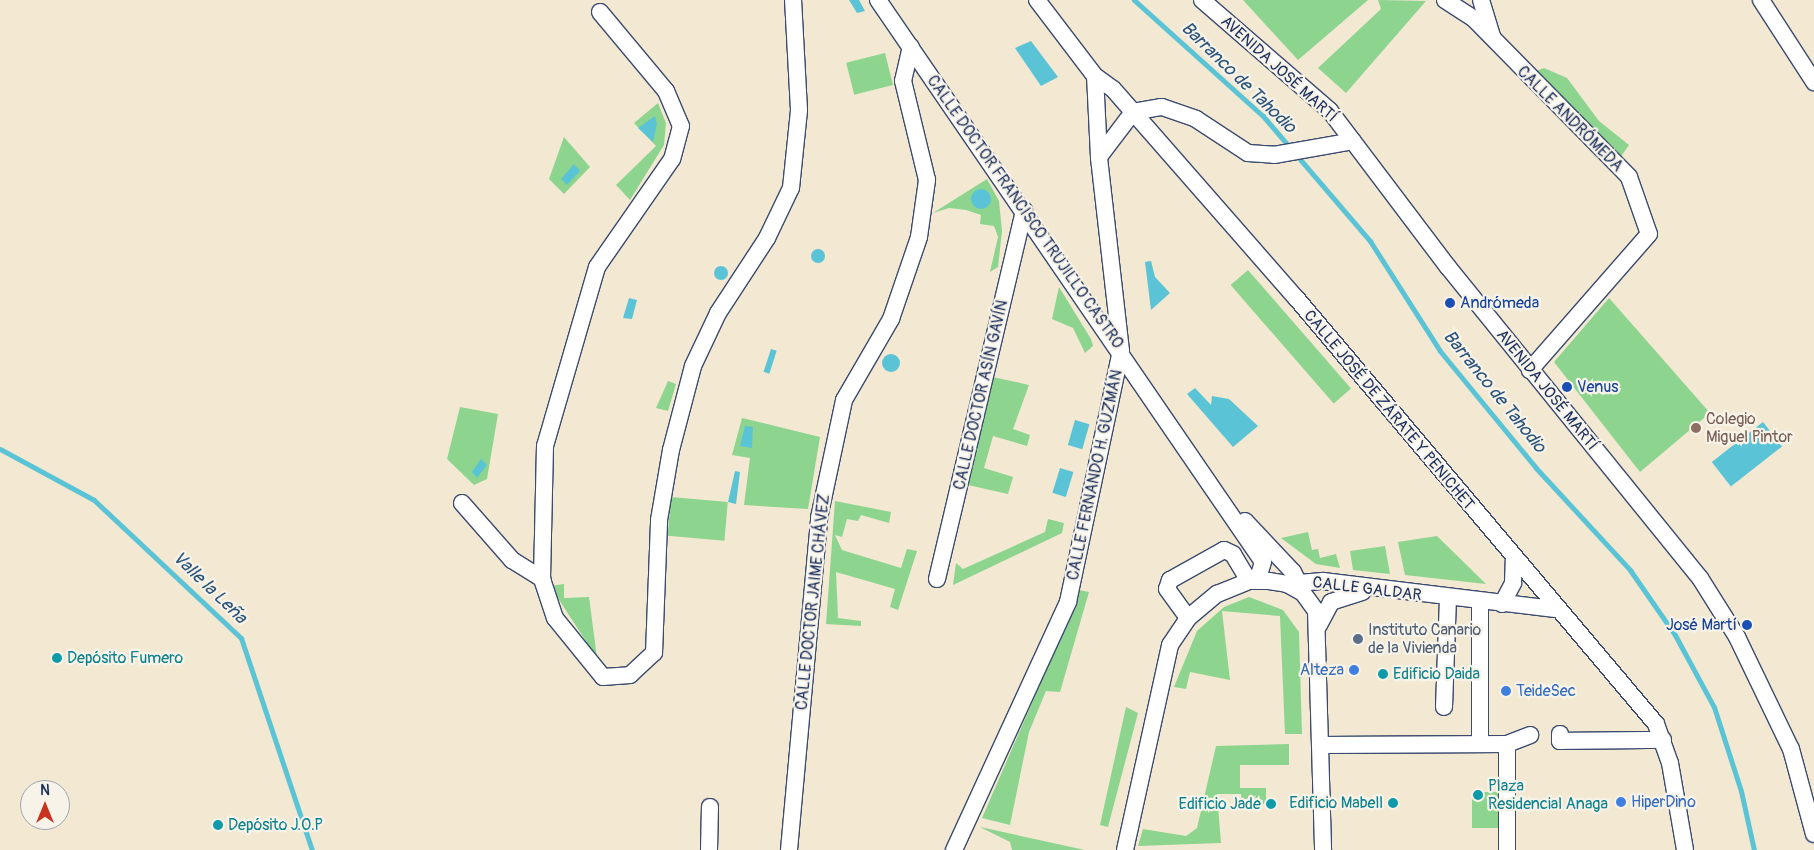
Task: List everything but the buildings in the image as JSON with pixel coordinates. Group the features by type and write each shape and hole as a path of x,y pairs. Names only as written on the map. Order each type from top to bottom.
{"street":[{"path":"600,12 666,92 681,126 672,159 597,268 574,338 545,446 542,578 555,618 603,677 630,675 654,653 659,520 693,366 718,313 767,238 791,188 799,110 793,0"},
{"name":"CALLE DOCTOR FRANCISCO TRUJILLO CASTRO","path":"878,0 1223,497 1264,562 1259,575 1249,581"},
{"name":"CALLE JOSÉ DE ZÁRATE Y PENICHET","path":"1037,0 1095,76 1133,112 1297,299 1555,609 1650,717 1663,740 1685,850"},
{"name":"AVENIDA JOSÉ MARTÍ","path":"1202,0 1330,111 1530,370 1700,578 1737,637 1791,750 1814,834"},
{"name":"CALLE ANDRÓMEDA","path":"1445,0 1474,19 1494,44 1629,177 1649,234 1530,370"},
{"path":"1462,0 1474,19"},
{"path":"1481,0 1494,44"},
{"path":"1761,0 1814,82"},
{"name":"CALLE DOCTOR JAIME CHÁVEZ","path":"789,850 819,518 844,400 891,319 919,237 927,180 903,81 911,47"},
{"name":"CALLE FERNANDO H. GUZMÁN","path":"954,850 1068,602 1121,351 1099,157 1095,76"},
{"path":"1099,157 1133,112 1162,107 1196,119 1248,152 1274,155 1353,141"},
{"name":"CALLE DOCTOR ASÍN GAVÍN","path":"937,579 1024,210"},
{"name":"CALLE DOCTOR FRANCISCO TRUJILLO CASTRO","path":"1223,497 1316,611 1318,625"},
{"path":"462,503 512,560 542,578"},
{"path":"1125,850 1170,645 1188,618 1217,594 1249,581 1233,554 1224,550 1170,580 1167,589 1188,618"},
{"path":"1502,604 1513,583 1514,560"},
{"name":"CALLE GALDAR","path":"1249,581 1555,609"},
{"path":"1323,850 1318,625 1324,610 1341,596 1372,591"},
{"path":"1444,707 1448,598"},
{"path":"1480,602 1480,744"},
{"path":"1560,734 1560,741 1663,740"},
{"path":"1321,745 1507,744 1530,735"},
{"path":"1507,744 1507,850"},
{"path":"709,850 710,807"}],"green space":[{"path":"1243,0 1368,0 1298,60"},
{"path":"1378,0 1426,1 1346,93 1318,68 1381,9"},
{"path":"885,53 893,85 854,95 846,63"},
{"path":"1544,68 1567,78 1599,121 1629,145 1620,158 1534,72"},
{"path":"658,103 666,123 664,145 630,200 616,185 656,146 634,123"},
{"path":"564,137 590,167 564,194 549,179"},
{"path":"987,179 999,201 1002,231 998,267 990,272 998,237 994,226 980,224 981,215 966,210 949,208 933,213"},
{"path":"1248,270 1351,388 1334,404 1231,285"},
{"path":"1059,287 1091,339 1093,346 1085,353 1073,328 1052,319"},
{"path":"1609,298 1710,413 1640,472 1554,362"},
{"path":"993,377 1029,385 1013,429 1030,435 1027,446 993,436 984,468 1013,477 1008,494 968,485"},
{"path":"668,381 676,384 668,411 656,408"},
{"path":"460,407 498,414 487,479 474,485 447,459"},
{"path":"742,418 820,437 808,509 744,505 750,458 732,455"},
{"path":"671,497 728,502 724,541 668,536"},
{"path":"835,501 891,512 889,523 861,515 858,521 847,519 842,537 835,535 842,550 901,568 907,549 917,551 898,610 890,607 895,589 836,572 838,618 861,621 861,626 826,624"},
{"path":"1048,519 1064,523 1062,533 953,585 956,563 963,569 1045,532"},
{"path":"1308,532 1312,550 1318,549 1320,558 1336,554 1340,568 1316,564 1281,538"},
{"path":"1437,536 1486,584 1405,575 1398,542"},
{"path":"1385,546 1390,574 1353,570 1350,551"},
{"path":"564,584 564,598 589,597 597,658 550,586"},
{"path":"1074,589 1089,592 1060,692 1046,691 1029,732 1010,825 982,818 1048,666"},
{"path":"1249,597 1283,610 1299,632 1302,734 1285,734 1280,616 1222,611 1230,680 1190,672 1186,689 1174,687 1197,631 1224,607"},
{"path":"1126,707 1138,713 1108,827 1100,825"},
{"path":"1289,744 1289,765 1240,765 1240,788 1266,788 1266,804 1242,804 1241,794 1217,794 1221,843 1138,846 1143,829 1186,836 1197,828 1216,746"},
{"path":"1472,792 1500,792 1500,828 1472,828"},
{"path":"980,827 1085,850 1012,850 1010,842"}],"water":[{"path":"849,0 859,0 865,11 857,13"},
{"path":"1031,41 1058,77 1041,86 1015,48"},
{"path":"655,116 657,124 653,142 638,128"},
{"path":"574,164 580,171 567,185 561,179"},
{"path":"981,189 988,192 991,199 988,206 981,209 974,206 971,199 974,192"},
{"path":"818,249 823,251 825,256 823,261 818,263 813,261 811,256 813,251"},
{"path":"1151,261 1155,277 1170,293 1151,310 1145,262"},
{"path":"721,266 726,268 728,273 726,278 721,280 716,278 714,273 716,268"},
{"path":"629,298 637,300 632,319 623,318"},
{"path":"771,349 777,351 769,374 764,372"},
{"path":"891,354 897,357 900,363 897,369 891,372 885,369 882,363 885,357"},
{"path":"1195,388 1211,405 1212,396 1229,399 1258,426 1233,447 1187,394"},
{"path":"1075,420 1089,424 1082,449 1068,445"},
{"path":"1763,422 1782,446 1731,486 1712,462"},
{"path":"745,426 753,427 752,448 740,446"},
{"path":"481,459 487,465 477,478 472,472"},
{"path":"1060,468 1073,472 1066,497 1052,493"},
{"path":"735,471 740,472 736,504 728,502"}],"waterway":[{"name":"Barranco de Tahodio","path":"1134,0 1263,116 1370,241 1440,351 1536,468 1630,570 1675,635 1714,707 1741,791 1754,850"},
{"name":"Valle la Leña","path":"0,449 94,500 241,638 312,850"}],"place":[{"name":"Andrómeda","path":"1450,303"},
{"name":"Venus","path":"1567,387"},
{"name":"Colegio Miguel Pintor","path":"1696,428"},
{"name":"José Martí","path":"1747,625"},
{"name":"Instituto Canario de la Vivienda","path":"1358,639"},
{"name":"Depósito Fumero","path":"57,658"},
{"name":"Alteza","path":"1354,670"},
{"name":"Edificio Daida","path":"1383,674"},
{"name":"TeideSec","path":"1506,691"},
{"name":"Plaza Residencial Anaga","path":"1478,795"},
{"name":"HiperDino","path":"1621,802"},
{"name":"Edificio Mabell","path":"1393,803"},
{"name":"Edificio Jade","path":"1271,804"},
{"name":"Depósito J.O.P","path":"218,825"}]}
